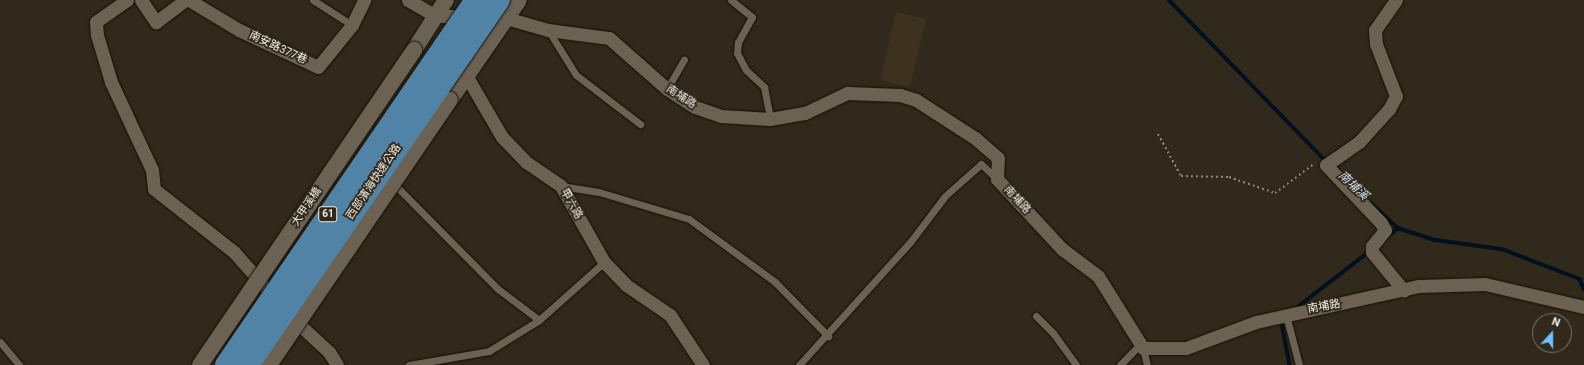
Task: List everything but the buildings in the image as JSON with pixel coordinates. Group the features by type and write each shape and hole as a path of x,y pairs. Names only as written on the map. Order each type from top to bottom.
{"highway":[{"name":"西部濱海快速公路","path":"226,365 476,0"},
{"name":"西部濱海快速公路","path":"248,365 503,8"}],"street":[{"path":"127,0 96,22 97,35 111,82 152,170 154,189 234,252 304,332 329,352 337,365"},
{"path":"141,0 156,22 185,0"},
{"name":"南安路377巷","path":"189,0 239,30 318,67 352,25 364,0"},
{"name":"南埔路","path":"408,0 436,16 503,8 548,30 609,38 667,89 695,107 722,116 770,119 805,114 847,93 900,95 916,100 975,138 998,158 997,179 1062,249 1098,276 1142,346 1186,348 1256,322 1404,291 1419,286 1450,283 1486,284 1584,307"},
{"name":"大甲溪橋","path":"200,365 414,50 446,0"},
{"path":"269,365 450,100 467,78 503,8 519,0"},
{"path":"1396,0 1375,30 1376,44 1396,96 1389,109 1359,142 1326,165 1381,223 1385,230 1372,246 1372,252 1404,291"},
{"name":"甲六路","path":"436,16 467,78 502,137 526,162 561,186 604,262 626,284 670,315 703,365"}],"lane":[{"path":"313,0 352,25"},
{"path":"731,0 752,17 738,42 737,53 746,70 764,87 770,119"},
{"path":"548,30 576,75 640,124"},
{"path":"667,89 684,60"},
{"path":"799,365 828,336 867,286 911,242 945,196 981,164 997,179"},
{"path":"393,183 498,289 539,320"},
{"path":"561,186 599,192 689,219 774,282 828,336"},
{"path":"409,365 489,351 539,320 604,262"},
{"path":"1286,315 1299,365"},
{"path":"1036,316 1054,333 1076,365"},
{"path":"0,342 19,365"},
{"path":"1120,365 1142,346 1147,365"}],"path":[{"path":"1158,134 1181,176 1229,177 1275,193 1315,163 1326,165"}],"shaded area":[{"path":"896,12 926,19 910,87 880,80"}],"waterway":[{"name":"南埔溪","path":"1169,0 1327,162"},
{"name":"南埔溪","path":"1371,203 1398,228 1436,240 1502,249 1580,279 1584,289"},
{"path":"1385,239 1398,228"},
{"path":"1299,306 1370,251"},
{"path":"1281,319 1290,365"}]}
